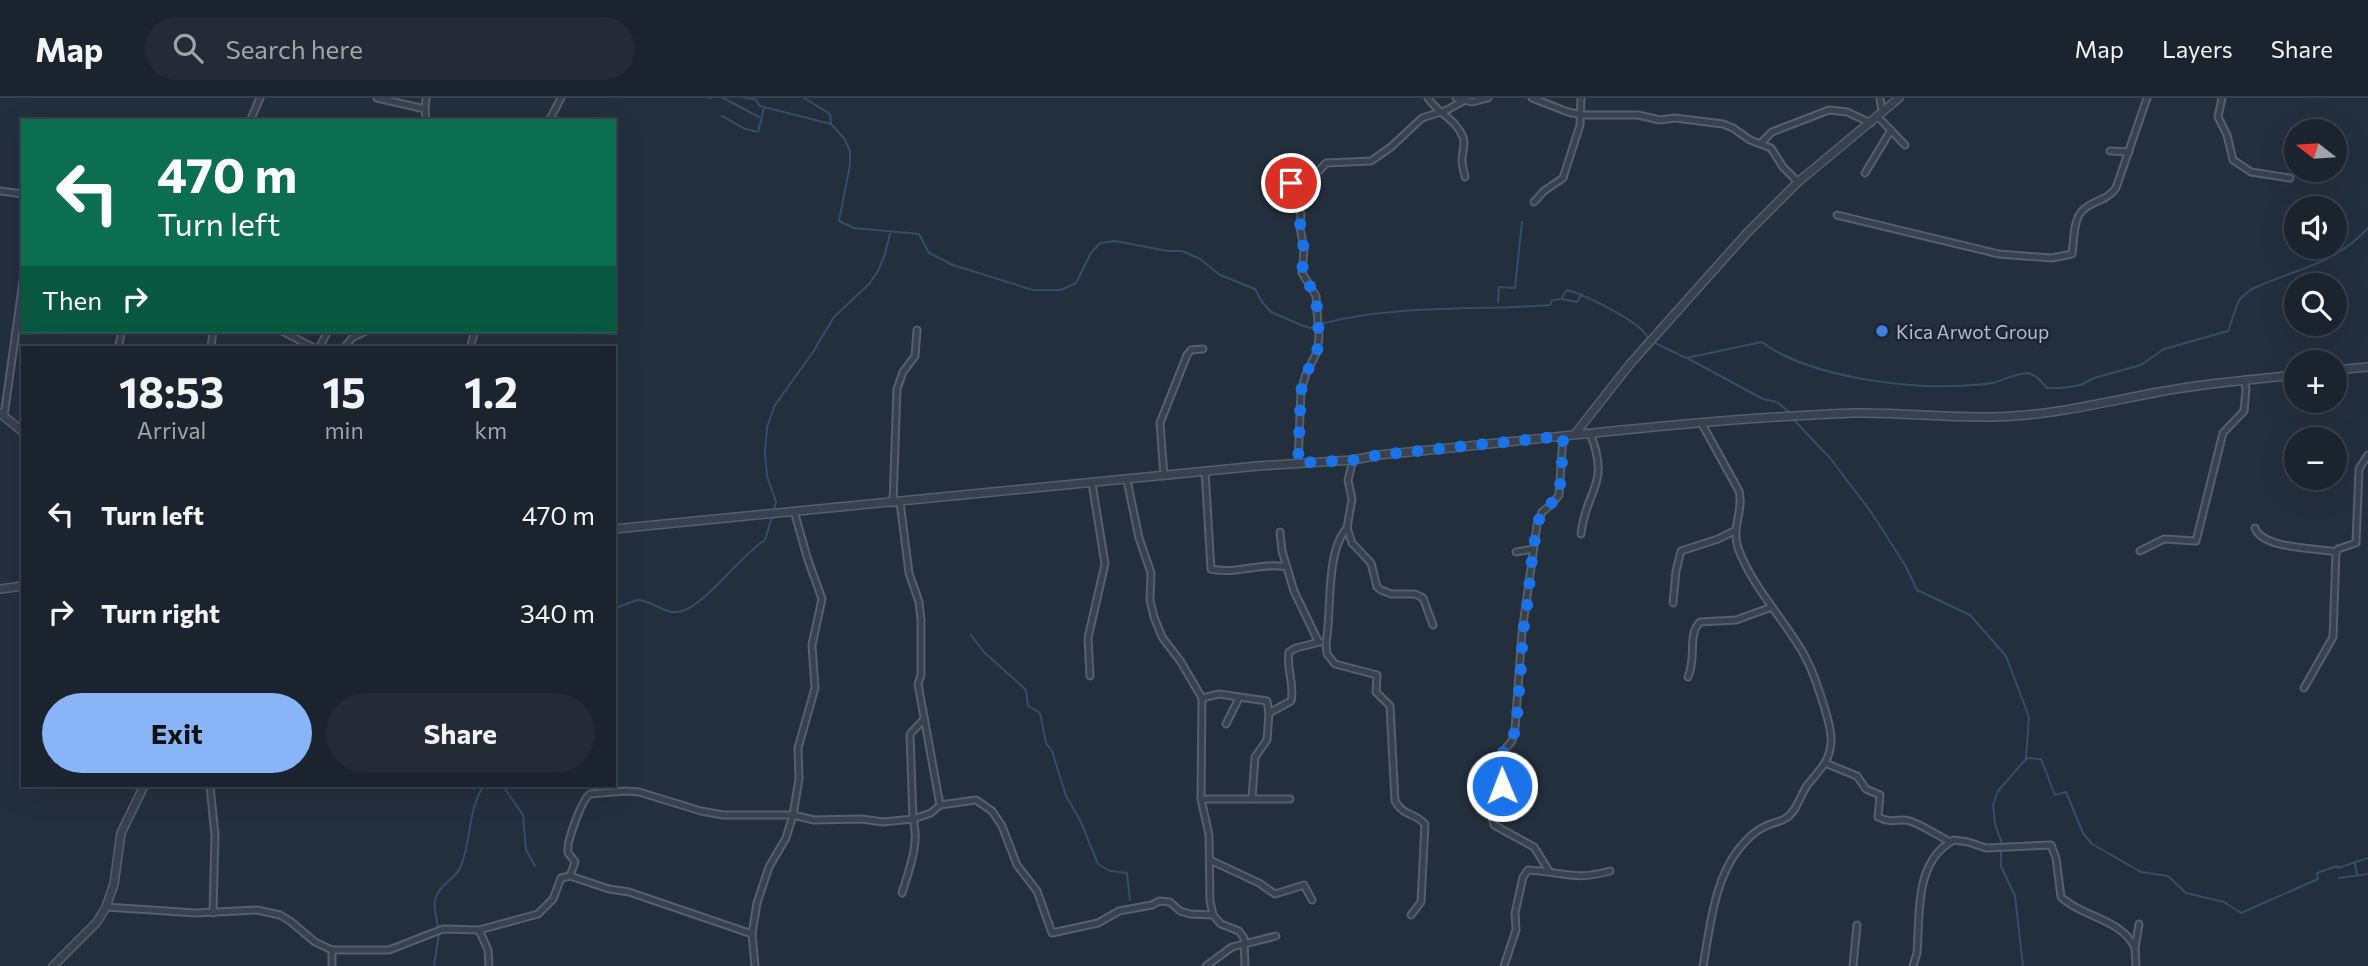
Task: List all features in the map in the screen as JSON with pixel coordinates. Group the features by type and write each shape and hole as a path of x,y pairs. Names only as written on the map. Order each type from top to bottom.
{"street":[{"path":"251,119 260,98"},
{"path":"377,98 425,109"},
{"path":"426,98 426,119"},
{"path":"550,119 561,98"},
{"path":"1428,98 1453,122 1463,137 1465,147 1462,161 1465,177"},
{"path":"1456,98 1476,102 1488,98"},
{"path":"1532,98 1582,115 1638,116 1660,120 1675,118 1723,124 1749,140 1772,149 1783,167 1798,182"},
{"path":"1534,202 1563,178 1582,115 1581,98"},
{"path":"1877,117 1880,98"},
{"path":"1575,434 1630,364 1747,233 1798,182 1899,98"},
{"path":"1836,215 1999,254 2052,258 2072,254 2080,213 2113,192 2120,179 2147,98"},
{"path":"2222,98 2218,117 2227,135 2233,160 2251,172 2284,177"},
{"path":"1298,463 1301,391 1317,352 1319,337 1316,296 1302,273 1304,250 1301,214 1293,198 1291,183 1319,171 1326,163 1371,162 1422,118 1463,101"},
{"path":"1761,144 1766,135 1825,110 1877,117 1905,145"},
{"path":"1866,173 1891,130"},
{"path":"2110,151 2129,152"},
{"path":"0,191 21,194"},
{"path":"21,294 2,415 21,430"},
{"path":"918,330 915,356 900,378 897,389 896,503 909,573 919,602 921,661 918,684 940,805"},
{"path":"286,333 312,346"},
{"path":"346,346 352,338 362,333"},
{"path":"1164,476 1160,424 1187,355 1191,350 1203,349"},
{"path":"2347,369 2368,367"},
{"path":"616,529 1205,471 1353,460 1575,434 1854,414 2011,417 2079,408 2159,392 2284,376"},
{"path":"2140,551 2164,539 2196,541 2223,433 2245,411 2244,380"},
{"path":"1702,424 1740,491 1741,503 1734,531 1739,550 1772,607 1802,651 1816,682 1831,737 1825,763 1790,814 1785,819 1765,826 1738,851 1727,869 1719,891 1703,966"},
{"path":"1580,534 1597,487 1599,473 1597,454 1590,433"},
{"path":"1549,871 1534,847 1494,825 1492,817 1502,795 1498,762 1500,755 1512,741 1516,729 1522,638 1533,549 1540,515 1559,495 1563,436"},
{"path":"2304,688 2333,637 2336,552 2356,542 2359,469 2368,455"},
{"path":"1353,460 1348,480 1352,499 1347,528 1340,537 1331,578 1327,654 1335,664 1377,675 1376,692 1390,706 1395,801 1401,810 1416,816 1425,824 1421,902 1411,915"},
{"path":"1205,471 1211,569 1248,569 1263,565 1287,568"},
{"path":"1127,480 1139,538 1151,573 1150,600 1154,617 1163,637 1202,698 1201,799 1209,835 1210,901 1213,915 1221,924 1239,931 1245,943 1245,966"},
{"path":"1090,676 1088,638 1105,564 1092,483"},
{"path":"755,966 752,934 757,903 766,876 786,838 793,815 799,779 799,748 815,688 812,645 822,599 794,512"},
{"path":"1347,528 1352,543 1374,568 1377,587 1391,594 1422,596 1433,625"},
{"path":"2255,528 2260,537 2279,544 2336,552"},
{"path":"1673,603 1681,551 1734,531"},
{"path":"1280,532 1280,545 1298,601 1318,641"},
{"path":"1516,552 1533,549"},
{"path":"0,589 21,586"},
{"path":"1688,677 1694,658 1695,627 1700,622 1736,620 1772,607"},
{"path":"1269,713 1291,701 1293,694 1288,664 1289,652 1318,641 1326,643"},
{"path":"1202,698 1219,694 1266,699 1269,713 1267,740 1255,757 1252,799"},
{"path":"1226,724 1239,698"},
{"path":"902,894 914,857 910,734 924,719"},
{"path":"1825,763 1857,776 1866,789 1880,795 1878,817 1889,822 1902,819 1950,842 1962,841 1986,848 2051,845 2056,858 2061,897 2115,927 2135,948"},
{"path":"53,966 97,922 106,907 114,884 121,833 144,787"},
{"path":"210,787 215,835 213,913"},
{"path":"570,876 575,862 568,852 569,847 581,803 590,794 639,792 723,815 793,815 814,820 862,819 883,822 913,819 930,813 940,805 976,800 992,811 1002,826 1017,865 1037,891 1052,933 1098,923 1130,907 1152,905 1164,900 1180,911 1213,915"},
{"path":"1201,799 1290,799"},
{"path":"1913,966 1917,953 1926,872 1934,855 1950,842"},
{"path":"1210,860 1259,883 1275,894 1304,885 1312,900"},
{"path":"1504,966 1516,930 1515,913 1528,870 1549,871 1573,877 1610,871"},
{"path":"106,907 137,911 213,913 246,909 280,915 315,942 332,950 389,950 443,929 479,930 538,914 553,899 561,878 570,876 610,889 624,890 752,934"},
{"path":"2136,966 2135,948 2139,924"},
{"path":"1853,966 1857,925"},
{"path":"479,930 488,950 489,966"},
{"path":"1206,966 1232,947 1276,936"},
{"path":"332,950 332,966"}],"waterway":[{"path":"723,98 759,117"},
{"path":"744,98 755,99 760,106 831,124 844,138 850,151 850,165 839,221 854,228 919,234 929,253 953,265 1033,290 1061,290 1076,283 1091,253 1100,243 1115,241 1182,251 1200,259 1220,275 1255,289 1271,312 1310,328 1315,326"},
{"path":"804,98 830,114 831,124"},
{"path":"722,116 745,129 758,132 764,108"},
{"path":"1498,302 1499,287 1515,288 1522,222"},
{"path":"1653,342 1686,358 1762,342 1782,354 1833,373 1921,386 1979,385 2029,373 2047,388 2081,385 2094,378 2141,365 2164,349 2228,331 2239,300 2250,290 2327,259 2368,228"},
{"path":"773,512 776,502 767,476 765,453 767,427 775,405 834,317 869,284 878,271 890,234"},
{"path":"1320,324 1377,313 1550,305 1552,300 1561,299 1567,290 1599,303 1625,318 1636,325 1648,339"},
{"path":"1562,299 1577,302 1582,294"},
{"path":"1689,359 1763,399 1777,402 1791,414"},
{"path":"1794,420 1830,458 1871,512 1905,565 1917,590 1970,615 2006,656 2029,717 2026,758 2041,759 2055,795 2066,792 2083,833 2092,844 2141,872 2168,876 2186,893 2224,902 2241,913 2318,879 2317,873 2368,858"},
{"path":"616,607 640,600 671,612 691,607 765,540 772,517"},
{"path":"971,635 984,652 1026,690 1028,706 1040,713 1046,743 1052,751 1066,796 1080,820 1098,864 1110,871 1127,873 1130,900"},
{"path":"2023,966 2015,896 2001,866 2001,841 1995,824 1993,805 1998,791 2026,759"},
{"path":"438,927 435,900 439,890 461,866 474,806 482,787"},
{"path":"504,787 523,815 526,850 535,866"},
{"path":"2355,864 2357,875"},
{"path":"2339,878 2368,874"},
{"path":"434,966 439,933"}],"place":[{"name":"Kica Arwot Group","path":"1882,331"}],"route":[{"path":"1291,183 1291,192 1301,214 1304,250 1302,273 1316,296 1319,337 1317,352 1301,391 1298,463 1353,460 1563,436 1559,495 1540,515 1533,549 1522,638 1516,729 1512,741 1500,755 1498,762 1502,786"}]}
